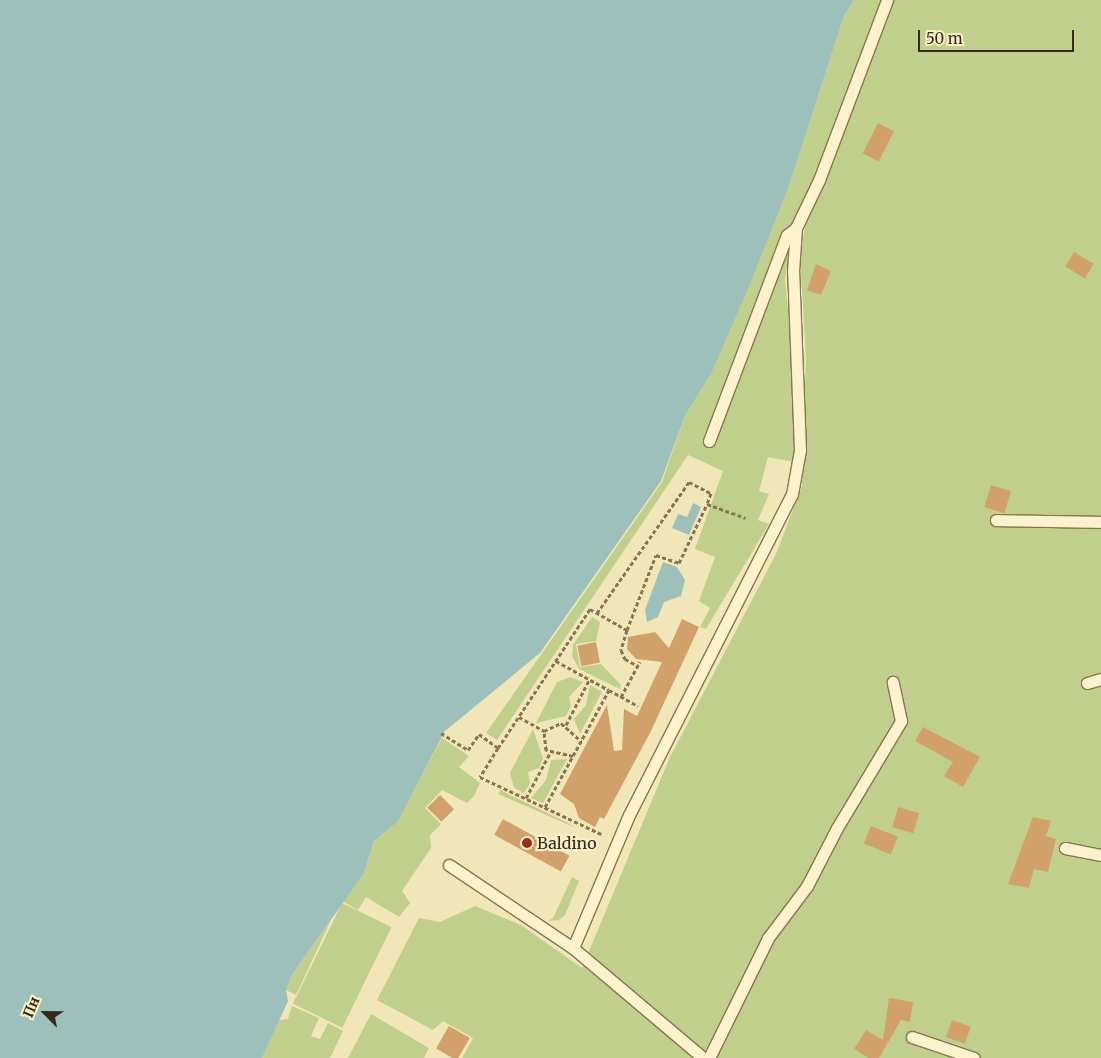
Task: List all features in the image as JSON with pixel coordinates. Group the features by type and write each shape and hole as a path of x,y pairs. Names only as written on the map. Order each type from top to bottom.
{"lane":[{"path":"573,948 617,843 712,646 792,494 800,450 793,271 796,228 819,180 887,0"},
{"path":"709,441 787,235 796,228"},
{"path":"996,520 1101,522"},
{"path":"1087,683 1101,679"},
{"path":"709,1058 768,938 807,886 837,828 901,721 893,682"},
{"path":"1065,848 1101,855"},
{"path":"449,865 573,948 703,1058"},
{"path":"912,1037 974,1058"}],"path":[{"path":"598,613 689,482 711,493 679,564 656,555 621,650 625,659 639,664 621,696"},
{"path":"707,504 746,518"},
{"path":"617,843 505,787 490,785 480,777 590,609 627,630"},
{"path":"556,661 638,706"},
{"path":"566,725 589,680"},
{"path":"545,808 610,690"},
{"path":"519,717 544,731"},
{"path":"550,753 543,745 544,731 555,723 566,725 582,741"},
{"path":"441,733 468,750 479,734 498,748"},
{"path":"550,753 566,752 573,756"},
{"path":"526,798 550,753"}],"green space":[{"path":"854,0 882,0 840,118 794,221 785,280 794,371 794,462 768,457 759,491 769,494 758,520 769,524 706,629 700,627 710,608 699,601 715,557 695,549 723,471 688,455 497,740 486,733 662,482 685,416 712,372 789,186 844,16"},
{"path":"891,0 1101,0 1101,1058 462,1058 473,1038 443,1021 433,1030 377,1000 419,918 440,922 475,906 521,925 582,968 670,757 776,554 802,486 806,356 800,257 805,227"},
{"path":"592,617 600,622 596,641 576,644 580,667 601,664 621,685 620,689 579,669 572,656 573,645"},
{"path":"570,677 583,682 569,697 571,706 566,716 536,723 557,682"},
{"path":"590,685 602,692 580,734 574,719 586,705"},
{"path":"533,729 543,758 539,768 528,772 530,783 524,793 514,788 510,773"},
{"path":"442,738 469,756 459,767 480,783 474,796 467,803 442,790 425,808 441,824 430,835 431,848 402,891 410,903 399,917 366,897 358,910 342,901 364,873 374,841 398,820"},
{"path":"567,759 543,803 531,798 546,780 551,760"},
{"path":"500,790 568,823 576,828 498,794"},
{"path":"572,877 579,881 565,915 559,920 548,921 553,918"},
{"path":"342,903 391,927 342,1028 293,1004"},
{"path":"331,920 296,995 286,990 292,975"},
{"path":"292,1006 319,1018 311,1036 320,1039 328,1023 343,1031 330,1058 262,1058 279,1020 288,1019"},
{"path":"371,1014 429,1048 424,1058 348,1058"}],"water":[{"path":"0,0 854,0 844,16 789,186 750,284 712,372 685,416 661,481 540,653 445,731 398,821 374,841 364,873 292,975 286,990 288,1001 262,1058 0,1058"},
{"path":"693,503 701,507 689,535 672,528 678,514 687,517"},
{"path":"663,562 677,567 685,580 681,596 664,602 658,617 647,622 645,610"}],"building":[{"path":"878,123 894,131 879,161 863,153"},
{"path":"1074,252 1094,264 1085,278 1065,267"},
{"path":"816,264 831,271 821,295 807,290"},
{"path":"991,485 1011,491 1004,513 984,507"},
{"path":"682,619 699,627 651,731 604,819 600,817 595,827 579,818 574,804 560,794 607,705 614,751 622,750 624,709 637,716 662,662 636,659 627,649 628,637 655,632 669,648"},
{"path":"596,642 600,663 581,666 577,646"},
{"path":"923,727 980,757 963,787 944,776 953,762 915,741"},
{"path":"440,795 454,809 441,822 427,808"},
{"path":"898,807 919,813 913,833 892,827"},
{"path":"1033,817 1051,821 1046,836 1056,839 1048,872 1034,869 1029,888 1008,884"},
{"path":"503,819 569,856 561,872 494,835"},
{"path":"871,826 898,837 891,854 864,844"},
{"path":"889,998 913,1002 910,1022 901,1020 879,1058 869,1058 854,1049 866,1030 883,1040"},
{"path":"952,1020 971,1027 965,1044 946,1037"},
{"path":"449,1026 470,1038 458,1058 452,1058 436,1049"}],"place":[{"name":"Baldino","path":"527,843"}]}
